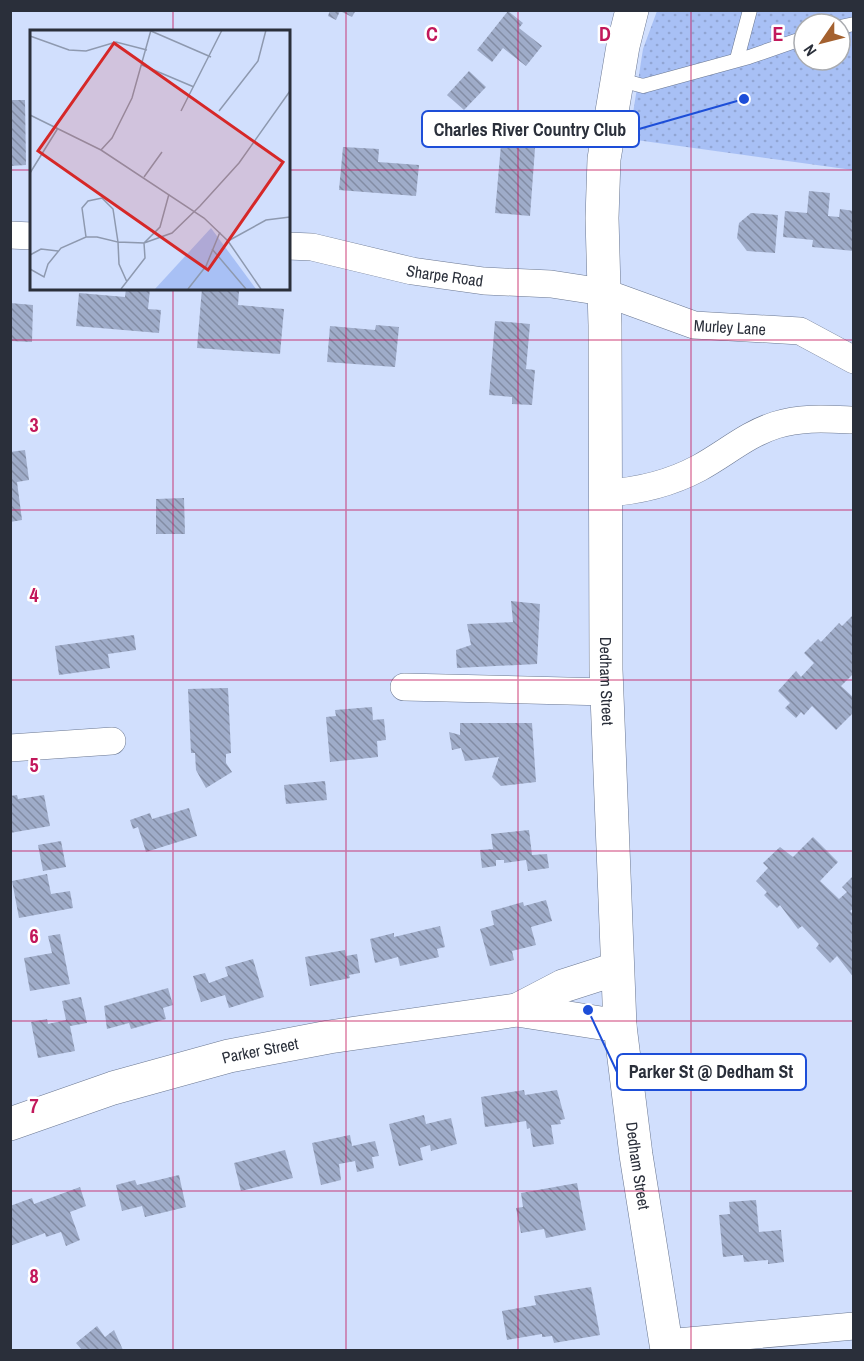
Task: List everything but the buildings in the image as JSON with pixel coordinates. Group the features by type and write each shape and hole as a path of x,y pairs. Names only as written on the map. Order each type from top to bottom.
{"main road":[{"name":"Dedham Street","path":"632,10 617,79 604,159 607,692 620,1026 636,1155 667,1347"},
{"name":"Parker Street","path":"517,1010 563,986 616,969"},
{"name":"Parker Street","path":"11,1124 113,1088 229,1056 329,1037 517,1010 620,1026"}],"street":[{"path":"10,235 30,236"},
{"name":"Sharpe Road","path":"290,246 312,247 412,271 484,281 551,284 603,292"},
{"name":"Murley Lane","path":"603,292 694,325 800,331 854,360"},
{"path":"606,493 644,490 673,479 699,468 742,441 775,426 812,418 854,420"},
{"path":"404,687 607,692"},
{"path":"10,748 112,741"},
{"path":"667,1347 854,1326"}],"lane":[{"path":"737,59 750,10"},
{"path":"617,79 643,86 792,42"}],"shaded area":[{"path":"657,11 853,11 853,170 629,139 643,49"}],"place":[{"name":"Charles River Country Club","path":"744,99"},
{"name":"Parker St @ Dedham St","path":"588,1010"}]}
